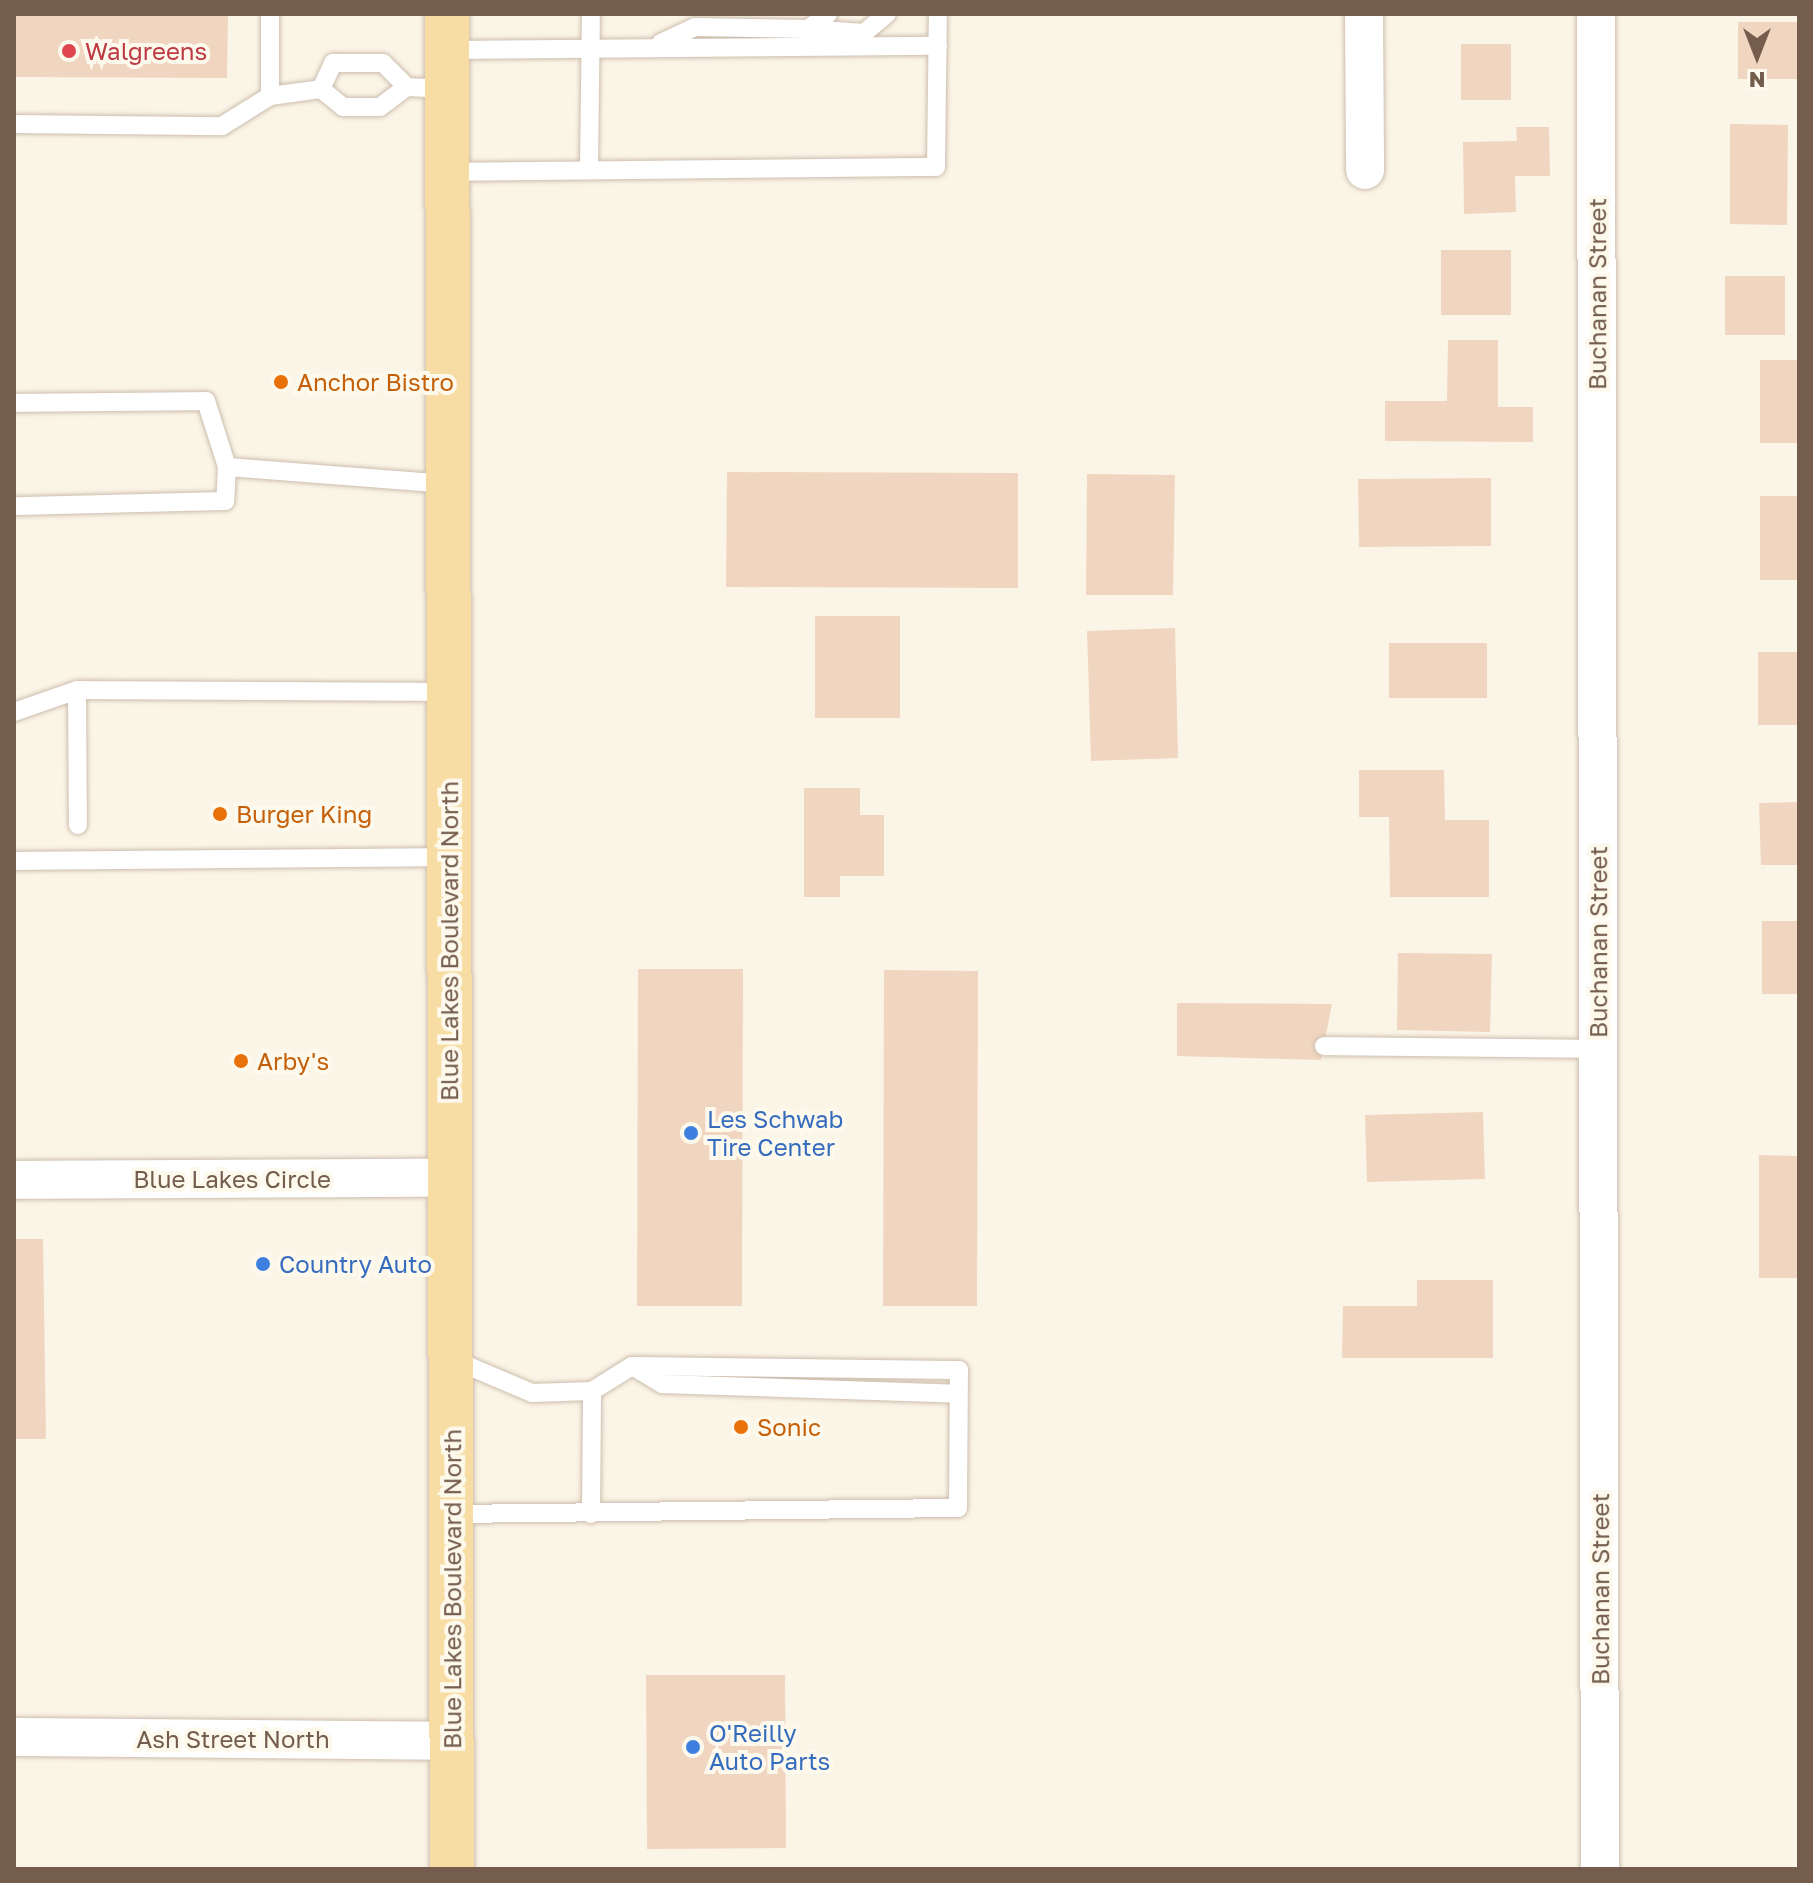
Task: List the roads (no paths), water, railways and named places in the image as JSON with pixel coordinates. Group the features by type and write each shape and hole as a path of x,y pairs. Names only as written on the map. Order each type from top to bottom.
{"main road":[{"name":"Blue Lakes Boulevard North","path":"437,60 448,172 452,1869"}],"street":[{"path":"1364,14 1365,170"},
{"name":"Buchanan Street","path":"1596,14 1600,1869"},
{"name":"Blue Lakes Circle","path":"14,1180 450,1178"},
{"name":"Ash Street North","path":"14,1737 452,1741"}],"lane":[{"path":"270,14 270,96"},
{"path":"589,169 594,45 591,14"},
{"path":"808,29 828,14"},
{"path":"655,46 695,27 864,33 887,14"},
{"path":"448,172 936,167 938,14"},
{"path":"321,89 333,63 437,60 594,45 938,46"},
{"path":"14,124 222,126 270,96 321,89 343,107 380,107 437,60"},
{"path":"14,403 206,401 227,467 225,501 14,506"},
{"path":"227,467 448,484"},
{"path":"14,712 77,690 448,692"},
{"path":"77,690 78,825"},
{"path":"14,861 451,857"},
{"path":"1324,1046 1598,1049"},
{"path":"451,1514 958,1508 959,1370 632,1366 592,1391 532,1393 452,1359"},
{"path":"591,1514 592,1391"}],"place":[{"name":"Walgreens","path":"69,51"},
{"name":"Anchor Bistro","path":"281,382"},
{"name":"Burger King","path":"220,814"},
{"name":"Arby's","path":"241,1061"},
{"name":"Les Schwab Tire Center","path":"691,1133"},
{"name":"Country Auto","path":"263,1264"},
{"name":"Sonic","path":"741,1427"},
{"name":"O'Reilly Auto Parts","path":"693,1747"}]}
